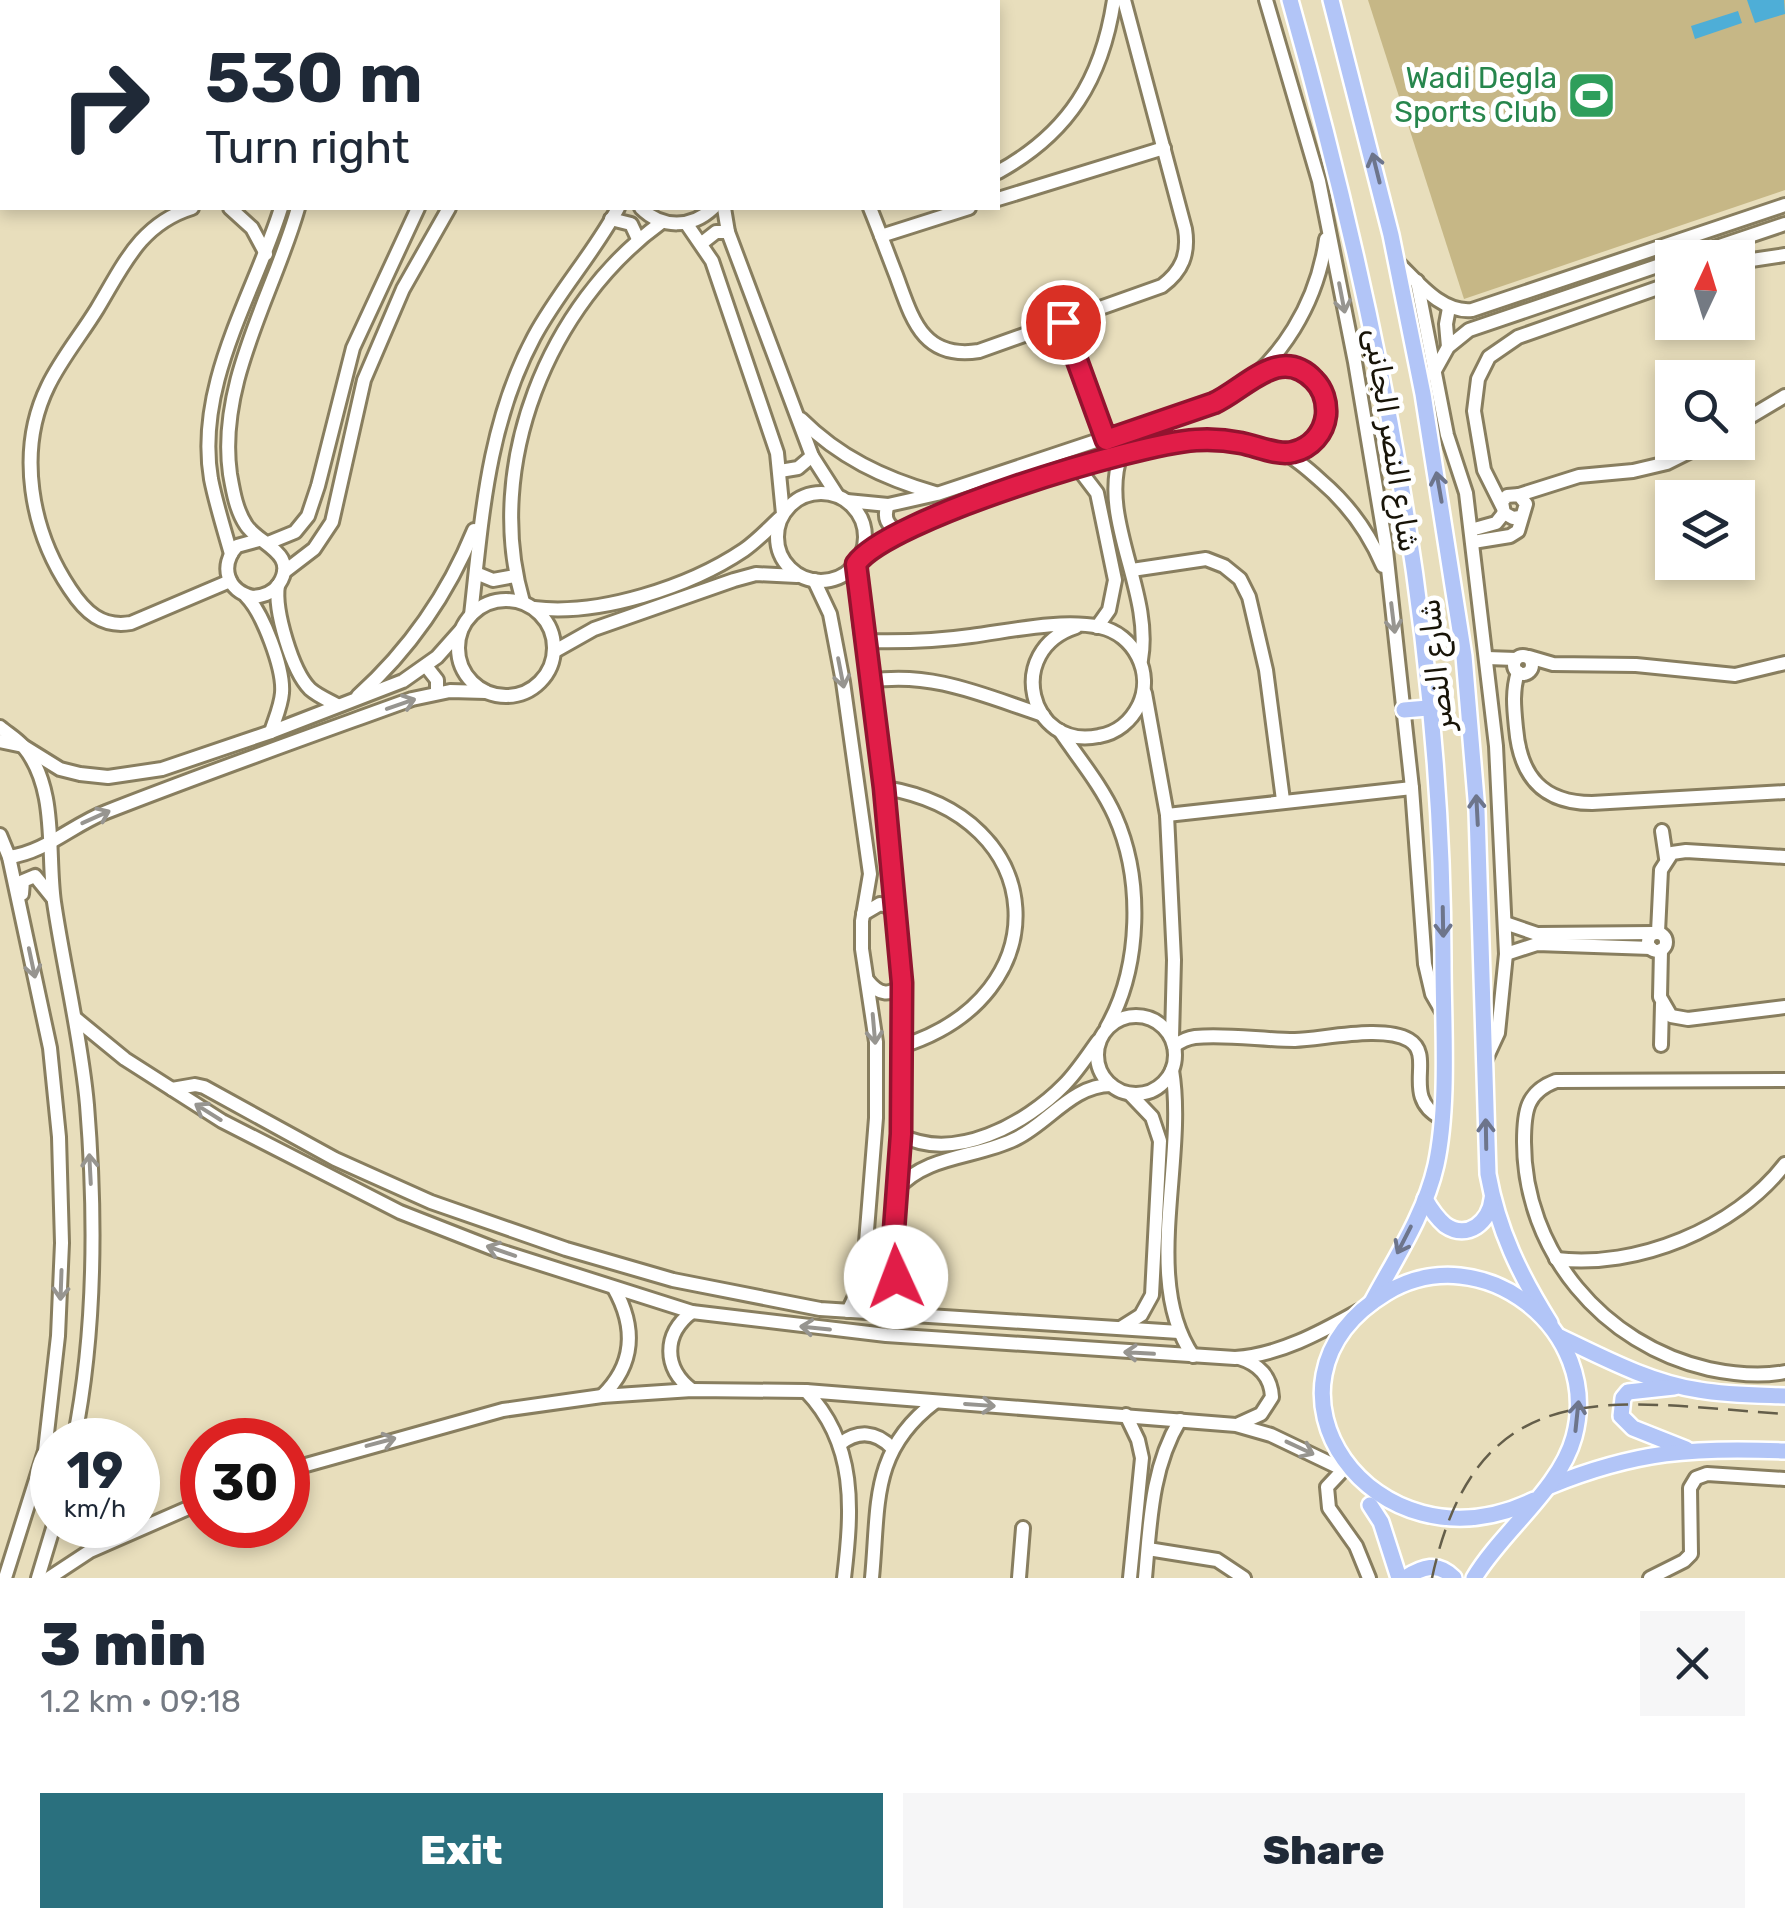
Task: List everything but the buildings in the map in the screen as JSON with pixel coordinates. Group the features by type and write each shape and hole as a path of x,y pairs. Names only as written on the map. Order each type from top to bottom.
{"main road":[{"name":"شارع النصر","path":"1290,0 1338,176 1382,381 1410,542 1428,708 1443,911 1441,1118 1435,1168 1425,1199 1369,1304"},
{"name":"شارع النصر","path":"1331,0 1397,262 1423,394 1464,656 1478,811 1486,1148 1492,1199 1514,1260 1550,1323"},
{"path":"1404,710 1428,708"},
{"path":"1425,1199 1444,1224 1462,1230 1481,1225 1492,1199"},
{"path":"1454,1578 1446,1570 1428,1566 1402,1578 1368,1501 1341,1469 1328,1441 1322,1412 1332,1354 1346,1329 1369,1304 1411,1282 1454,1276 1497,1284 1535,1307 1560,1338 1574,1370 1579,1406 1566,1458 1547,1488 1498,1542 1474,1578"},
{"path":"1560,1338 1678,1386 1785,1396"},
{"path":"1678,1386 1628,1392 1623,1398 1621,1416 1633,1428 1687,1450"},
{"path":"1547,1488 1624,1460 1687,1450 1785,1451"},
{"path":"1368,1501 1390,1516 1414,1525 1452,1530 1489,1525 1534,1500"}],"street":[{"path":"1000,171 1039,146 1071,113 1100,60 1114,0"},
{"path":"871,210 914,323 930,342 954,352 979,352 1162,286 1181,268 1188,242 1124,0"},
{"name":"شارع النصر الجانبى","path":"1266,0 1318,181 1356,362 1404,710 1424,964 1432,994 1443,1012"},
{"path":"1000,198 1164,148"},
{"path":"1397,262 1450,308 1472,310 1785,204"},
{"path":"187,210 165,219 135,245 50,382 34,430 31,480 40,527 53,561 74,596 98,620 132,624 230,581"},
{"path":"232,210 252,228 266,254"},
{"path":"231,554 211,480 211,407 222,363 280,210"},
{"path":"284,572 279,552 242,519 229,461 231,406 297,210"},
{"path":"271,732 282,698 282,679 259,613 230,581 227,567 231,554 241,544 287,537 308,516 353,348 417,210"},
{"path":"337,705 311,690 300,674 279,616 278,586 284,572 314,549 332,522 364,380 398,300 448,210"},
{"path":"644,210 662,222 686,223 711,210"},
{"path":"724,210 728,232 812,456 862,519 865,530 859,559 864,641 884,788 902,983 901,1134 893,1243 898,1288 907,1314"},
{"path":"0,727 60,769 108,777 162,769 271,732 403,681 426,666 471,614 481,508 497,427 524,357 556,300 614,213 631,224 638,239"},
{"path":"882,236 934,213"},
{"path":"9,857 30,853 96,816 168,788 437,693 486,692 509,696 531,689 551,666 554,651 550,627 528,605 515,576 510,542 513,479 521,436 558,342 588,295 638,239 662,222"},
{"path":"686,223 712,261 780,470 782,515 777,536 781,556 786,564 808,578 830,614 856,758 870,874 862,949 874,1017 876,1091 871,1198 860,1289 848,1311"},
{"path":"1737,240 1785,224"},
{"path":"1264,370 1307,305 1324,254 1328,227"},
{"path":"702,243 716,232 728,232"},
{"path":"1755,259 1785,255"},
{"path":"1423,394 1448,348 1478,326 1655,267"},
{"name":"شارع النصر الجانبى","path":"1417,281 1446,435 1466,493 1496,746 1506,954 1498,1033 1485,1061"},
{"path":"1472,536 1516,534 1521,524 1484,470 1474,411 1478,379 1490,358 1518,337 1655,290"},
{"path":"1448,348 1450,308"},
{"path":"1063,322 1106,440"},
{"path":"554,651 573,624 702,572 743,550 801,498 824,493 888,505 937,494 1214,403 1264,370 1277,366 1304,372 1323,392 1326,405 1321,432 1312,443 1286,454"},
{"path":"1755,414 1785,396"},
{"path":"798,416 852,460 884,477 937,494"},
{"path":"471,614 495,601 528,605 573,624 756,574 832,580 900,532 976,501 1121,454 1202,440 1244,443 1286,454 1330,488 1348,508 1378,552 1388,577"},
{"path":"1121,454 1114,490 1143,627 1140,662 1166,814 1174,960 1172,1070 1177,1106 1170,1308 1194,1356"},
{"path":"780,470 798,468 812,456"},
{"path":"1472,536 1493,524 1510,503 1535,491 1579,476 1633,471 1673,460"},
{"path":"1078,468 1097,492 1115,580 1113,600 1097,626"},
{"path":"888,505 886,519 900,532"},
{"path":"353,700 391,664 425,622 458,566 481,508"},
{"path":"224,526 234,528 242,519"},
{"path":"743,550 756,574"},
{"path":"1132,570 1206,559 1224,566 1240,579 1249,596 1266,670 1283,800"},
{"path":"476,574 493,580 515,576"},
{"path":"244,594 263,596 278,586"},
{"path":"864,641 932,640 1017,629 1097,626 1128,643 1140,662"},
{"path":"901,1134 914,1141 946,1143 985,1136 1010,1126 1054,1094 1103,1033 1120,1004 1130,962 1133,905 1123,839 1108,802 1058,729 1043,715 1032,693 1038,656 1054,637 1076,627"},
{"path":"461,630 461,666 471,681 486,692"},
{"path":"1487,658 1523,665 1636,665 1735,675 1785,664"},
{"path":"1523,665 1513,696 1519,754 1533,781 1556,797 1592,803 1785,792"},
{"path":"426,666 437,680 437,693"},
{"path":"870,680 938,681 1043,715"},
{"path":"1058,729 1090,738 1113,732 1138,708 1144,685"},
{"path":"0,741 23,746"},
{"path":"23,746 42,788 54,899 87,1103 94,1224 77,1418"},
{"path":"162,769 162,782 168,788"},
{"path":"884,788 937,802 982,832 1008,874 1016,920 1014,944 1005,966 979,1002 944,1030 902,1046"},
{"path":"1166,814 1412,788"},
{"path":"1656,933 1661,870 1666,858 1662,831"},
{"path":"0,834 9,857 50,1048 59,1137 62,1243 58,1336 45,1451 5,1578"},
{"path":"1666,858 1686,850 1785,857"},
{"path":"21,914 26,877 39,878 54,899"},
{"path":"863,914 880,904 897,909"},
{"path":"1505,923 1537,939 1656,949 1666,942 1656,933 1537,939 1506,954"},
{"path":"1656,949 1662,1004 1661,1044"},
{"path":"867,978 877,991 886,994 902,983"},
{"path":"1662,1004 1672,1016 1688,1019 1785,1006"},
{"path":"1120,1328 1135,1321 1148,1306 1154,1287 1160,1140 1152,1117 1130,1094 1111,1085 1098,1068 1096,1053 1103,1033 1120,1018 1142,1016 1163,1026 1173,1042"},
{"path":"75,1018 125,1059 264,1144 400,1212 496,1250 692,1312 886,1335 1236,1358 1291,1344 1369,1304"},
{"path":"1173,1042 1198,1037 1292,1040 1357,1034 1405,1038 1414,1044 1419,1055 1418,1091 1422,1102 1441,1118"},
{"path":"1130,1094 1158,1087 1172,1070"},
{"path":"1785,1080 1556,1080 1542,1086 1525,1109 1524,1158 1538,1224 1556,1258 1576,1288 1615,1326 1665,1355 1721,1372 1785,1372"},
{"path":"898,1189 918,1171 1007,1143 1081,1093 1111,1085"},
{"path":"172,1089 204,1087 335,1159 431,1202 566,1249 674,1280 790,1304 848,1311 1179,1332"},
{"path":"1556,1258 1594,1261 1646,1251 1695,1233 1739,1206 1783,1170"},
{"path":"1576,1288 1594,1261"},
{"path":"666,1304 674,1280"},
{"path":"602,1396 620,1374 630,1346 628,1318 614,1288"},
{"path":"860,1289 879,1295 898,1288"},
{"path":"1148,1306 1170,1308"},
{"path":"692,1312 673,1331 669,1344 673,1370 692,1390"},
{"path":"1057,1347 1058,1324"},
{"path":"1236,1358 1252,1362 1265,1374 1272,1398 1260,1414 1236,1425"},
{"path":"310,1464 470,1418 602,1396 692,1390 806,1391 1236,1425 1271,1435 1341,1469 1330,1482 1327,1503 1356,1546 1369,1578"},
{"path":"806,1391 820,1405 840,1444 850,1486 844,1578"},
{"path":"872,1578 880,1477 904,1430 935,1402"},
{"path":"1126,1416 1142,1458 1130,1578"},
{"path":"1145,1578 1158,1466 1165,1444 1180,1420"},
{"path":"840,1444 854,1435 871,1434 892,1448"},
{"path":"1650,1578 1691,1554 1694,1544 1690,1488 1696,1478 1707,1474 1785,1479"},
{"path":"49,1578 90,1550 180,1511"},
{"path":"1019,1578 1022,1528"},
{"path":"38,1578 47,1548"},
{"path":"1148,1548 1218,1560 1244,1578"}],"shaded area":[{"name":"Wadi Degla Sports Club","path":"1368,0 1785,0 1785,190 1464,299"}],"water":[{"path":"1747,0 1784,0 1785,14 1755,23"},
{"path":"1738,11 1742,23 1695,39 1691,26"}],"railway":[{"path":"1432,1578 1453,1510 1483,1461 1519,1430 1562,1412 1611,1405 1785,1414"}],"place":[{"name":"Wadi Degla Sports Club","path":"1592,95"}],"route":[{"path":"896,1277 893,1243 901,1134 902,983 884,788 856,564 862,554 900,532 976,501 1121,454 1178,441 1202,440 1244,443 1286,454 1312,443 1326,419 1323,392 1315,380 1291,367 1277,366 1264,370 1214,403 1106,440 1063,322"}]}
